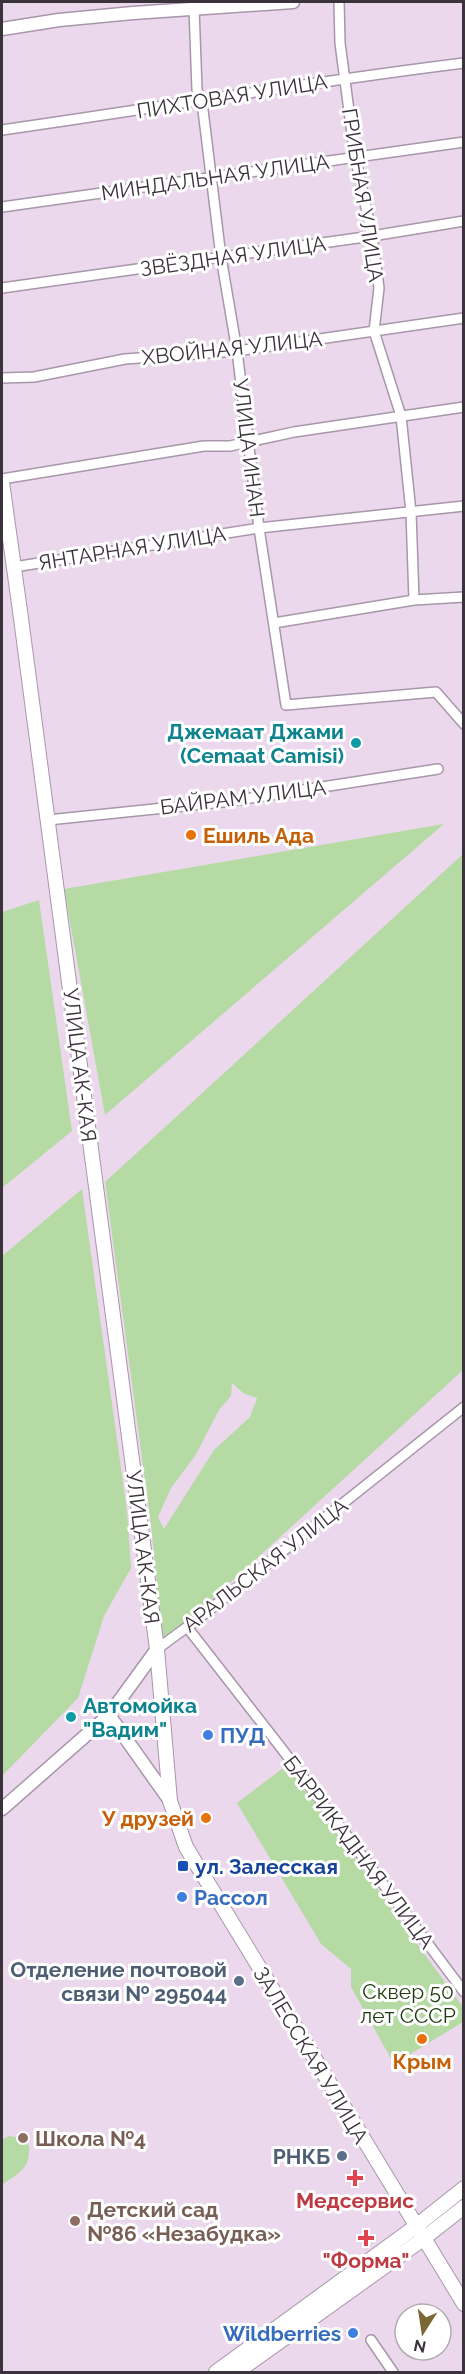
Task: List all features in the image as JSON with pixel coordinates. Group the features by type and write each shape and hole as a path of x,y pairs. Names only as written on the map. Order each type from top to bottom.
{"main road":[{"name":"УЛИЦА АК-КАЯ","path":"2,481 156,1649"},
{"name":"ЗАЛЕССКАЯ УЛИЦА","path":"156,1649 170,1801 186,1847 464,2304"},
{"path":"237,2373 419,2233 464,2187"},
{"path":"216,2373 419,2233 464,2207"}],"street":[{"path":"2,29 59,20 196,5 293,2"},
{"name":"ГРИБНАЯ УЛИЦА","path":"339,2 340,43 355,156 372,236 379,288 374,331 401,416 411,512 414,600"},
{"name":"УЛИЦА ИНАН","path":"196,5 197,90 202,102 221,257 237,351 259,528 286,705 436,692 464,724"},
{"name":"ПИХТОВАЯ УЛИЦА","path":"2,130 464,63"},
{"name":"МИНДАЛЬНАЯ УЛИЦА","path":"2,207 464,142"},
{"name":"ЗВЁЗДНАЯ УЛИЦА","path":"2,288 372,236 464,220"},
{"name":"ХВОЙНАЯ УЛИЦА","path":"2,378 33,377 125,359 237,351 464,318"},
{"path":"2,481 204,446 230,446 249,441 464,407"},
{"name":"ЯНТАРНАЯ УЛИЦА","path":"14,567 259,528 464,506"},
{"path":"274,623 414,600 464,597"},
{"name":"БАЙРАМ УЛИЦА","path":"48,819 232,801 438,769"},
{"name":"АРАЛЬСКАЯ УЛИЦА","path":"2,1809 109,1715 156,1649 187,1627 464,1407"},
{"name":"БАРРИКАДНАЯ УЛИЦА","path":"187,1627 282,1749 464,1992"},
{"name":"ЗАЛЕССКАЯ УЛИЦА","path":"109,1715 170,1801"},
{"path":"371,2340 393,2373"}],"green space":[{"path":"444,824 105,1115 64,889"},
{"path":"463,854 463,1370 163,1644 151,1525 105,1182","holes":["232,1383 243,1393 257,1398 250,1417 214,1450 164,1529 158,1517 171,1488 195,1456 219,1410 231,1396"]},
{"path":"39,900 72,1131 2,1188 2,912"},
{"path":"82,1189 127,1511 131,1568 104,1616 78,1698 2,1776 2,1256"},
{"name":"Сквер 50 лет СССР","path":"287,1765 463,2007 463,2022 394,2064 351,1987 351,1969 321,1944 237,1803"},
{"path":"9,2136 22,2138 29,2146 29,2154 22,2170 2,2185 2,2140"}],"place":[{"name":"Джемаат Джами (Cemaat Camisi)","path":"356,743"},
{"name":"Ешиль Ада","path":"191,835"},
{"name":"Автомойка \"Вадим\"","path":"71,1717"},
{"name":"ПУД","path":"208,1735"},
{"name":"У друзей","path":"206,1818"},
{"name":"ул. Залесская","path":"183,1866"},
{"name":"Рассол","path":"182,1897"},
{"name":"Отделение почтовой связи № 295044","path":"239,1981"},
{"name":"Крым","path":"422,2039"},
{"name":"Школа №4","path":"23,2138"},
{"name":"РНКБ","path":"342,2156"},
{"name":"Медсервис","path":"355,2178"},
{"name":"Детский сад №86 «Незабудка»","path":"75,2221"},
{"name":"\"Форма\"","path":"366,2238"},
{"name":"Wildberries","path":"353,2333"}]}
